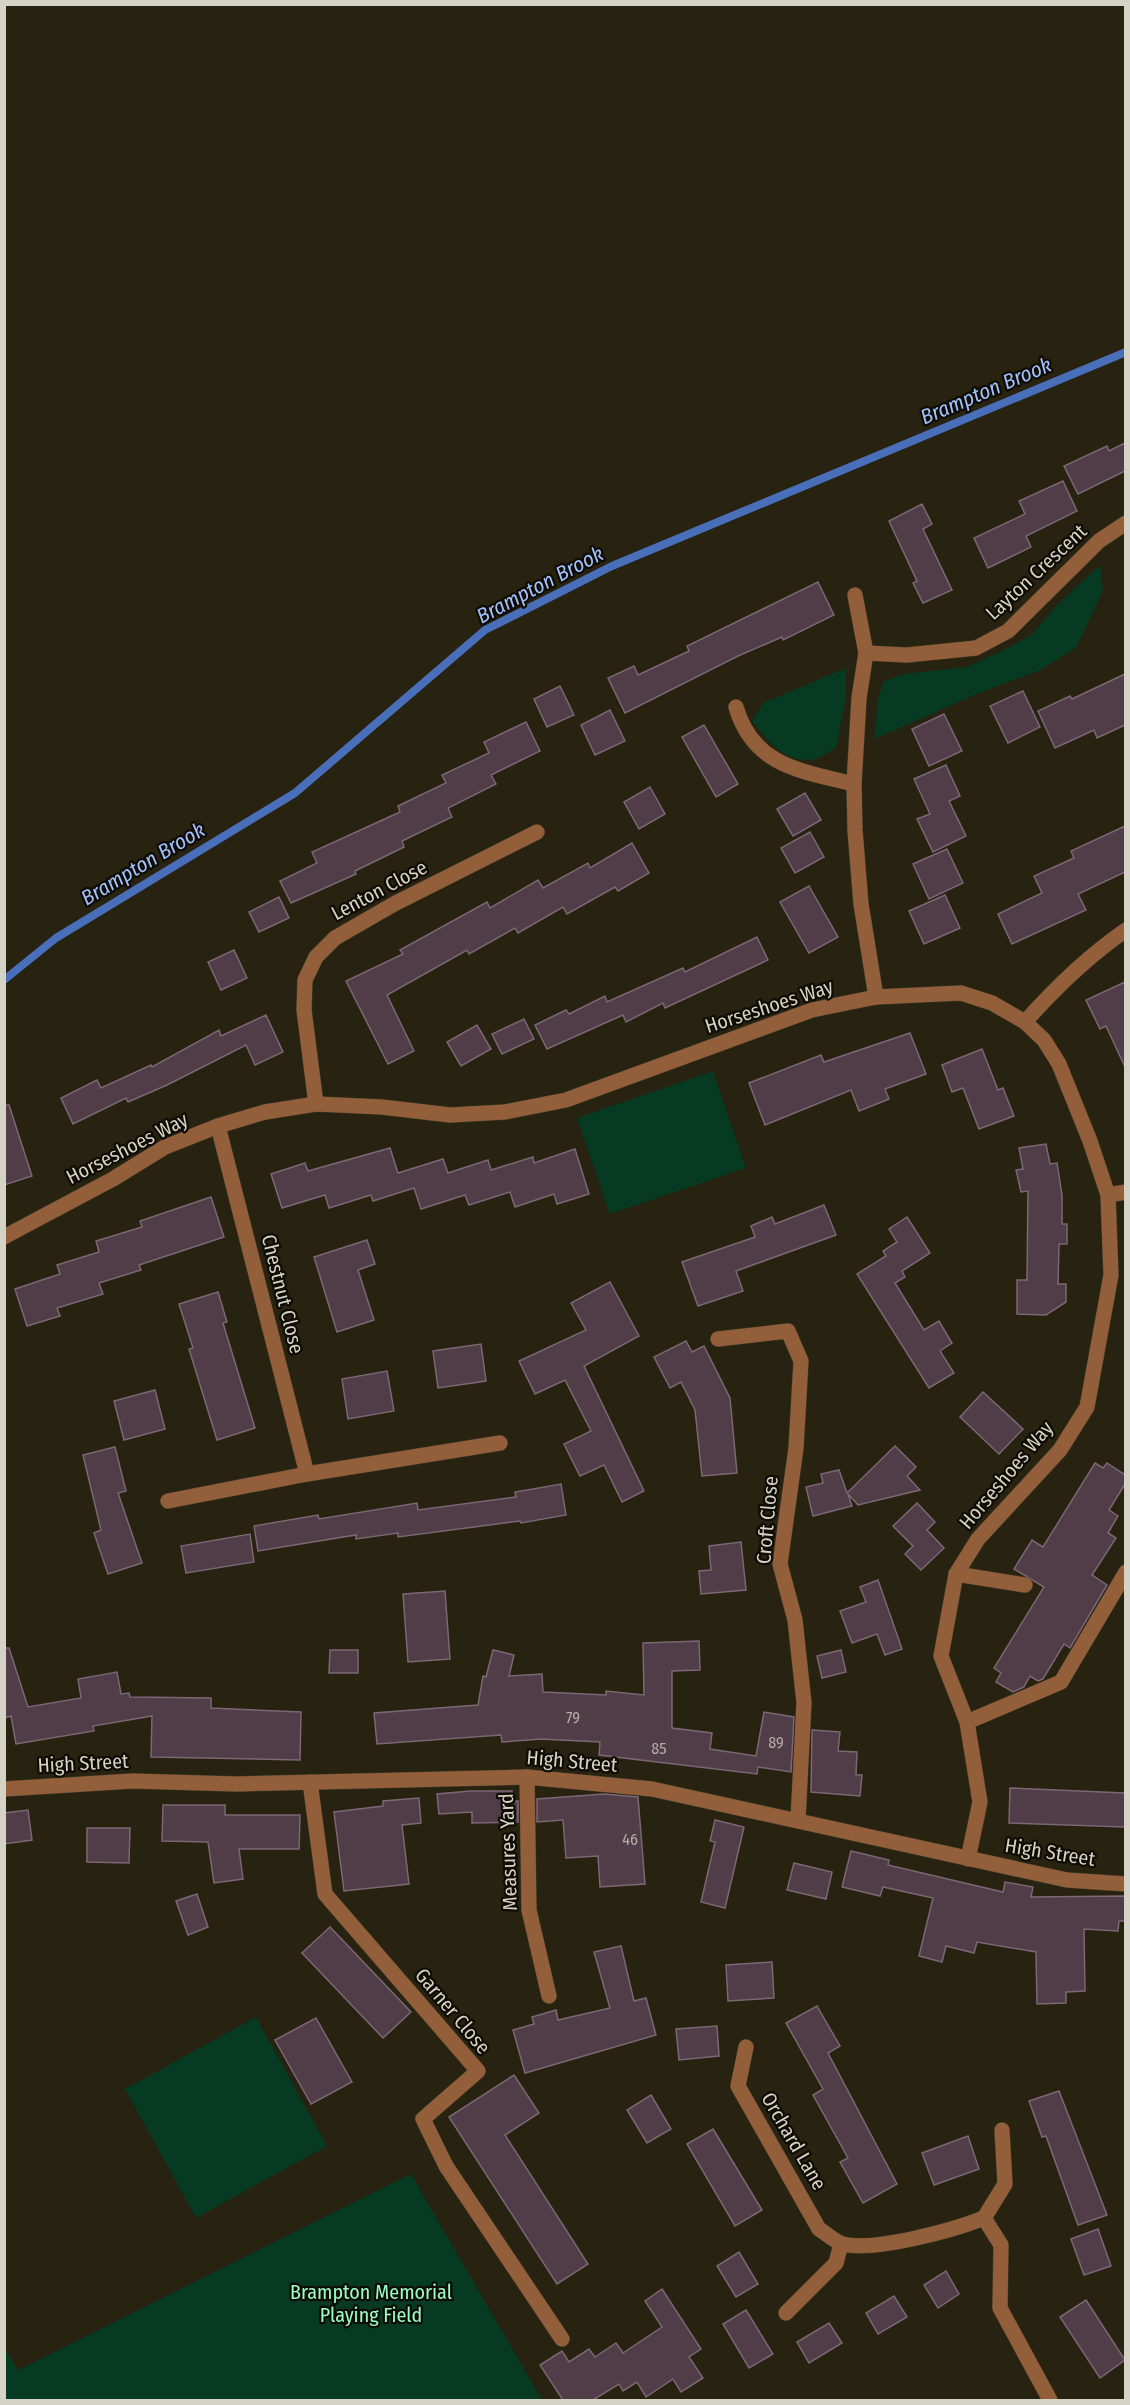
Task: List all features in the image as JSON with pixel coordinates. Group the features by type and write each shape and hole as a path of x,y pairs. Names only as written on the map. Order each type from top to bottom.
{"street":[{"name":"Layton Crescent","path":"866,653 907,655 976,648 1008,631 1099,541 1125,523"},
{"path":"855,595 866,653 859,698 854,784 861,904 876,997"},
{"path":"736,707 742,727 761,750 788,768 854,784"},
{"name":"Lenton Close","path":"316,1104 304,1010 304,980 316,957 335,938 394,904 537,832"},
{"path":"1025,1022 1054,988 1097,950 1125,930"},
{"name":"Horseshoes Way","path":"4,1237 113,1179 165,1147 218,1126 265,1112 316,1104 382,1107 450,1115 505,1112 546,1104 621,1082 690,1054 812,1010 876,997 961,993 992,1003 1025,1022 1044,1040 1059,1064 1090,1141 1108,1195 1118,1273 1087,1407 1060,1450 978,1539 956,1574 941,1656 967,1722 980,1802 968,1859"},
{"name":"Chestnut Close","path":"218,1126 307,1474"},
{"path":"1108,1195 1125,1192"},
{"name":"Croft Close","path":"718,1339 788,1330 801,1361 796,1448 780,1564 795,1620 804,1702 798,1820"},
{"path":"168,1501 307,1474 500,1443"},
{"path":"967,1722 1060,1682 1125,1572"},
{"path":"956,1574 1025,1585"},
{"name":"High Street","path":"4,1789 132,1781 236,1784 527,1777 652,1790 1067,1880 1125,1884"},
{"name":"Measures Yard","path":"527,1777 529,1910 549,1996"},
{"name":"Garner Close","path":"310,1782 325,1894 478,2071 423,2119 446,2166 562,2338"},
{"name":"Orchard Lane","path":"746,2047 738,2086 819,2229 841,2244"},
{"path":"786,2313 836,2263 841,2244 867,2246 956,2229 984,2218 1005,2184 1002,2130"},
{"path":"984,2218 1001,2245 1000,2308 1050,2400"}],"green space":[{"path":"1100,565 1103,591 1076,648 1038,671 974,695 875,739 877,703 883,682 903,674 967,667 1002,651 1031,635 1059,603"},
{"path":"846,668 846,696 836,748 823,756 805,760 786,755 764,736 752,721 763,703"},
{"path":"713,1071 746,1168 610,1214 577,1118"},
{"path":"256,2017 327,2146 196,2218 125,2089"},
{"name":"Brampton Memorial Playing Field","path":"411,2174 542,2400 5,2400 5,2348 18,2370"}],"building":[{"path":"1125,443 1125,471 1078,494 1064,466 1107,446 1109,451"},
{"path":"1063,481 1077,511 1026,536 1031,547 988,568 974,538 1025,514 1019,501"},
{"path":"922,504 932,524 923,529 952,590 923,603 913,583 917,581 889,521"},
{"path":"818,582 834,615 783,640 782,637 738,656 625,713 608,678 634,666 638,675 689,651 687,646"},
{"path":"1125,674 1125,725 1097,738 1094,730 1055,748 1038,711 1070,696 1072,699"},
{"path":"560,686 574,715 547,727 534,699"},
{"path":"1023,691 1040,727 1008,743 990,706"},
{"path":"610,710 625,741 595,755 581,725"},
{"path":"944,714 962,751 929,766 912,729"},
{"path":"526,722 540,751 491,775 496,784 448,808 452,817 402,841 404,847 355,871 356,874 291,903 280,881 317,863 312,852 400,812 398,806 446,783 442,775 489,753 484,742"},
{"path":"704,725 738,784 716,797 682,737"},
{"path":"946,765 960,796 949,801 966,836 933,852 917,819 930,814 914,779"},
{"path":"650,787 665,814 639,829 624,802"},
{"path":"805,793 821,820 793,836 777,809"},
{"path":"1125,826 1125,872 1078,894 1086,910 1012,944 998,914 1042,893 1034,876 1074,858 1071,851"},
{"path":"810,832 824,857 795,873 781,848"},
{"path":"632,843 649,873 618,891 615,887 567,914 563,907 518,933 515,928 469,954 467,950 387,995 414,1051 388,1064 346,981 403,954 400,950 487,902 490,908 538,880 543,888 588,863 590,868"},
{"path":"947,849 963,883 929,899 913,864"},
{"path":"809,886 838,937 809,953 780,902"},
{"path":"945,895 960,928 924,944 909,911"},
{"path":"279,897 289,918 259,932 249,912"},
{"path":"757,937 768,960 665,1008 663,1003 626,1022 623,1015 547,1049 535,1025 566,1010 569,1014 605,996 607,1002 683,968 685,972"},
{"path":"234,950 247,978 221,990 208,962"},
{"path":"1125,982 1125,1067 1106,1026 1100,1029 1086,1000"},
{"path":"266,1015 283,1052 255,1065 246,1045 167,1085 128,1102 126,1098 73,1124 61,1098 97,1080 101,1088 151,1065 152,1067 219,1030 221,1036"},
{"path":"524,1019 534,1039 502,1054 492,1034"},
{"path":"477,1025 491,1049 461,1066 447,1042"},
{"path":"910,1033 926,1074 885,1089 889,1099 859,1111 851,1090 765,1125 749,1083 821,1055 824,1062"},
{"path":"982,1049 998,1090 1003,1088 1014,1116 979,1129 963,1088 952,1092 942,1065"},
{"path":"4,1105 9,1105 32,1176 4,1185"},
{"path":"1046,1144 1050,1164 1057,1163 1062,1195 1062,1224 1067,1224 1067,1244 1059,1244 1058,1284 1066,1284 1066,1302 1046,1315 1017,1314 1017,1280 1027,1280 1028,1191 1021,1192 1016,1170 1023,1169 1019,1148"},
{"path":"390,1148 398,1173 443,1159 448,1173 488,1160 491,1170 533,1157 534,1163 575,1149 589,1194 557,1204 554,1194 515,1207 510,1192 469,1205 465,1195 421,1209 414,1188 373,1201 371,1195 329,1208 325,1195 282,1208 271,1174 305,1163 308,1171"},
{"path":"211,1197 224,1237 139,1265 141,1270 99,1283 103,1294 57,1308 60,1316 27,1326 15,1289 60,1274 57,1265 99,1252 96,1241 142,1227 140,1221"},
{"path":"824,1205 836,1235 736,1271 743,1291 698,1306 682,1262 755,1237 751,1226 772,1217 775,1224"},
{"path":"907,1217 930,1253 902,1271 905,1277 895,1283 924,1330 939,1321 952,1343 940,1351 954,1373 929,1388 857,1274 886,1256 883,1251 897,1242 889,1229"},
{"path":"367,1240 375,1264 358,1270 374,1320 337,1332 314,1257"},
{"path":"610,1282 639,1336 584,1366 644,1491 622,1502 604,1465 580,1476 564,1444 591,1431 565,1380 535,1394 519,1361 586,1330 571,1303"},
{"path":"218,1292 227,1322 223,1323 255,1428 217,1440 189,1349 193,1348 179,1304"},
{"path":"686,1341 692,1352 704,1346 730,1398 737,1473 702,1476 695,1410 681,1382 670,1388 654,1357"},
{"path":"481,1344 486,1381 438,1388 433,1351"},
{"path":"387,1371 394,1411 348,1419 342,1379"},
{"path":"155,1390 165,1429 124,1440 114,1401"},
{"path":"983,1392 1023,1429 999,1454 960,1417"},
{"path":"895,1446 916,1467 907,1476 920,1490 858,1505 848,1494 852,1506 813,1516 806,1487 823,1483 821,1474 839,1470 847,1493"},
{"path":"115,1447 126,1491 118,1493 142,1563 108,1574 94,1533 101,1530 83,1455"},
{"path":"1095,1463 1103,1468 1107,1463 1125,1475 1125,1484 1109,1510 1118,1516 1108,1533 1116,1538 1092,1575 1107,1585 1070,1648 1064,1644 1043,1679 1038,1681 1030,1676 1024,1687 1013,1692 996,1682 1001,1673 994,1668 1044,1587 1014,1569 1032,1540 1043,1547"},
{"path":"561,1484 566,1515 521,1523 520,1521 398,1537 398,1533 356,1539 356,1535 258,1551 254,1526 318,1515 319,1519 417,1503 418,1510 516,1497 515,1492"},
{"path":"917,1503 935,1522 927,1530 944,1548 921,1570 905,1554 913,1546 893,1526"},
{"path":"250,1534 254,1562 186,1573 181,1546"},
{"path":"741,1542 746,1590 701,1594 699,1571 711,1570 709,1546"},
{"path":"878,1580 902,1649 885,1655 877,1634 852,1643 840,1611 866,1602 860,1587"},
{"path":"445,1591 450,1659 408,1662 403,1594"},
{"path":"699,1641 700,1670 672,1671 672,1728 712,1733 710,1749 756,1756 764,1712 794,1717 791,1772 758,1767 757,1774 599,1755 600,1742 541,1739 502,1742 501,1735 377,1744 374,1713 478,1705 483,1676 486,1677 493,1650 514,1655 509,1676 542,1674 543,1692 606,1695 606,1691 644,1695 643,1643"},
{"path":"4,1648 9,1648 28,1707 81,1698 78,1679 117,1672 121,1694 129,1693 130,1697 211,1698 211,1708 301,1712 300,1760 151,1757 152,1716 93,1726 94,1731 16,1744 11,1716 4,1718"},
{"path":"330,1650 358,1650 358,1673 329,1673"},
{"path":"841,1650 846,1672 822,1678 817,1656"},
{"path":"812,1730 840,1732 838,1751 857,1752 856,1775 862,1775 860,1796 811,1792"},
{"path":"1010,1788 1125,1793 1125,1827 1009,1823"},
{"path":"512,1791 512,1801 518,1801 518,1822 472,1823 472,1812 439,1814 437,1794"},
{"path":"604,1794 638,1797 645,1884 600,1887 598,1856 566,1858 563,1820 537,1822 537,1799"},
{"path":"419,1798 421,1823 402,1825 409,1884 344,1891 334,1812 383,1806 383,1801"},
{"path":"163,1805 225,1805 225,1815 300,1815 299,1849 239,1849 243,1879 214,1883 208,1842 162,1841"},
{"path":"28,1810 32,1840 4,1844 4,1813"},
{"path":"715,1820 744,1827 725,1908 701,1902 715,1842 710,1841"},
{"path":"87,1828 130,1828 129,1863 87,1862"},
{"path":"851,1851 889,1860 888,1865 1003,1892 1005,1882 1033,1887 1031,1897 1125,1896 1125,1921 1119,1921 1118,1931 1084,1929 1085,1991 1066,1992 1066,2003 1037,2004 1036,1952 977,1942 974,1953 946,1946 942,1962 919,1956 933,1898 883,1887 880,1896 842,1887"},
{"path":"794,1863 832,1872 826,1899 787,1890"},
{"path":"197,1894 208,1927 188,1935 176,1901"},
{"path":"330,1927 411,2012 383,2038 302,1953"},
{"path":"621,1946 634,2001 646,1998 656,2035 525,2073 513,2030 534,2024 532,2017 556,2010 558,2020 610,2008 594,1952"},
{"path":"772,1962 774,1998 728,2001 726,1965"},
{"path":"817,2006 840,2046 828,2053 897,2184 863,2203 840,2162 848,2158 813,2095 823,2089 786,2023"},
{"path":"316,2018 352,2082 311,2104 275,2040"},
{"path":"717,2026 719,2056 679,2060 676,2029"},
{"path":"514,2075 539,2113 505,2135 588,2264 557,2284 449,2117"},
{"path":"1059,2091 1107,2215 1078,2225 1046,2136 1042,2137 1029,2101"},
{"path":"651,2095 671,2129 647,2143 627,2110"},
{"path":"713,2129 762,2210 735,2226 687,2144"},
{"path":"968,2136 979,2169 934,2185 922,2153"},
{"path":"1098,2229 1111,2266 1084,2275 1071,2239"},
{"path":"739,2252 758,2284 736,2297 717,2266"},
{"path":"946,2271 959,2294 938,2308 924,2285"},
{"path":"662,2289 701,2349 689,2357 703,2378 681,2392 673,2379 646,2397 637,2382 623,2391 619,2384 593,2400 563,2400 540,2365 562,2351 569,2362 589,2349 595,2357 616,2343 623,2353 662,2327 645,2301"},
{"path":"894,2296 907,2317 878,2334 866,2313"},
{"path":"1086,2300 1125,2360 1100,2378 1060,2317"},
{"path":"746,2310 773,2354 749,2368 723,2324"},
{"path":"829,2323 842,2343 809,2363 797,2342"}],"waterway":[{"name":"Brampton Brook","path":"4,980 56,938 295,793 485,630 612,566 1126,352"}]}
